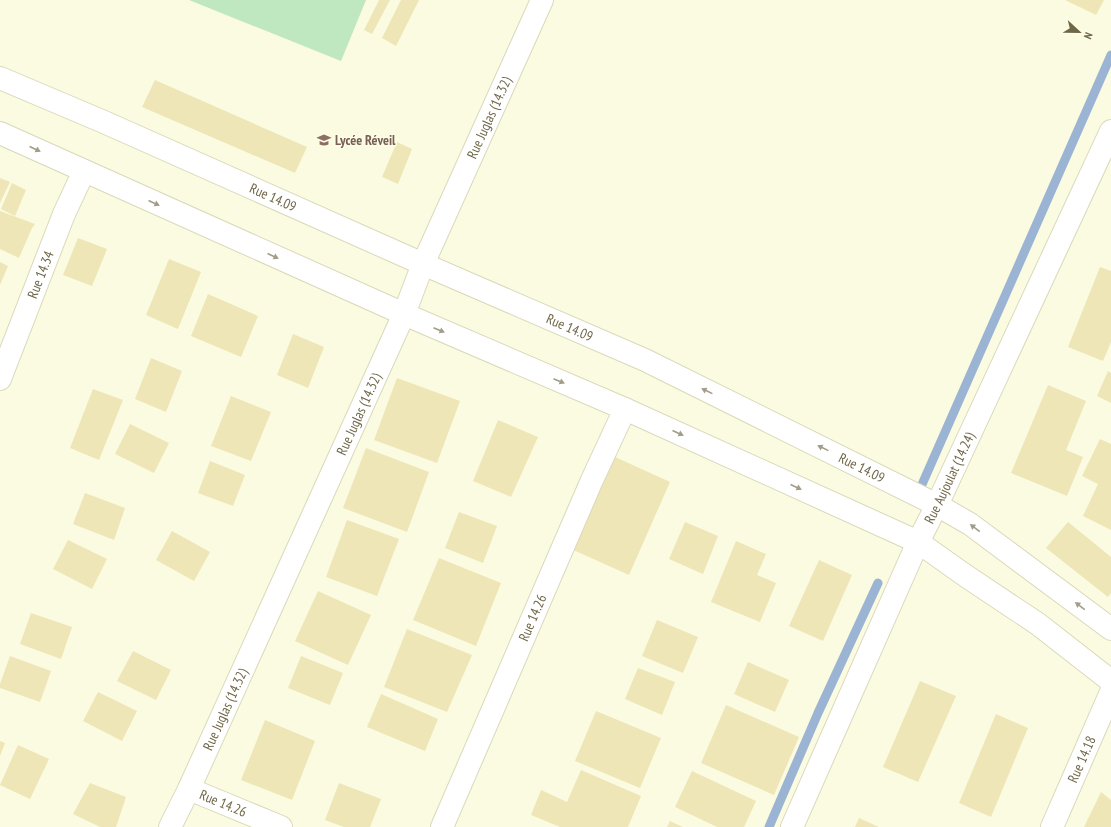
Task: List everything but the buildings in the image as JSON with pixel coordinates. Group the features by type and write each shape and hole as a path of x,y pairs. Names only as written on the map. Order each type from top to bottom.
{"street":[{"name":"Rue Juglas (14.32)","path":"170,827 404,314 423,264 542,0"},
{"name":"Rue 14.09","path":"0,78 111,125 423,264 645,360 937,504 970,524 1111,629"},
{"name":"Rue Aujoulat (14.24)","path":"792,827 918,542 1111,131"},
{"path":"0,133 404,314 625,409 918,542 1038,624 1111,681"},
{"name":"Rue 14.34","path":"0,379 64,214 84,171"},
{"name":"Rue 14.26","path":"442,827 592,480 625,409"},
{"name":"Rue 14.18","path":"1052,827 1111,692"},
{"name":"Rue 14.26","path":"189,788 281,827"}],"green space":[{"path":"189,0 366,0 341,61"}],"waterway":[{"path":"920,489 1111,55"},
{"path":"769,827 818,713 878,583"}],"place":[{"name":"Lycée Réveil","path":"324,140"}]}
